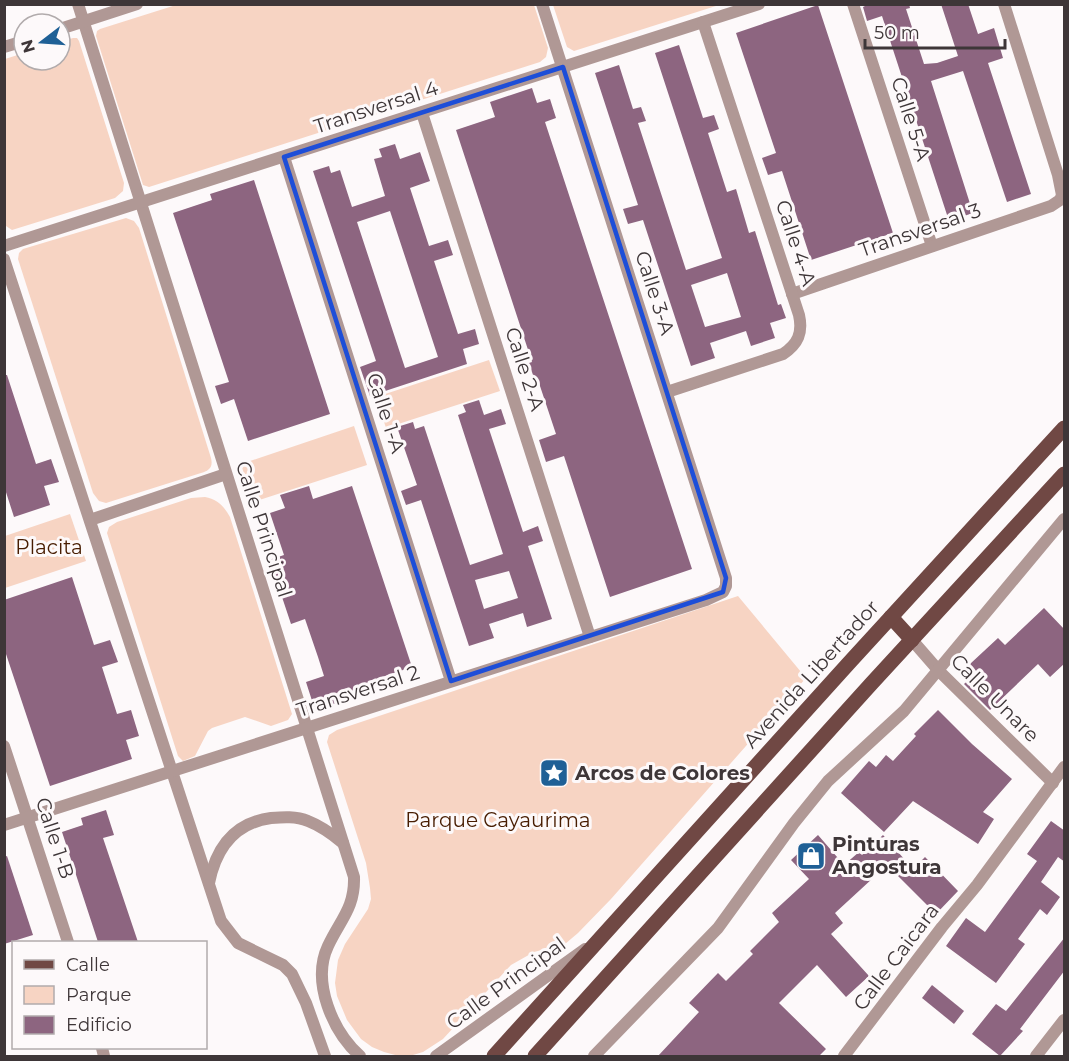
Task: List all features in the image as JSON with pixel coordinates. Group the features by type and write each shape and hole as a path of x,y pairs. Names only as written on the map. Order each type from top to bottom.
{"main road":[{"name":"Avenida Libertador","path":"494,1056 1065,428"},
{"path":"535,1056 1065,474"},
{"path":"891,617 912,640"}],"street":[{"name":"Calle Principal","path":"78,4 354,877 354,892 346,915 323,960 322,977 337,1030 346,1043 360,1056"},
{"path":"72,25 137,4"},
{"name":"Calle 3-A","path":"542,4 726,578 727,583 723,592"},
{"name":"Transversal 4","path":"4,246 759,4"},
{"name":"Calle 5-A","path":"854,4 932,246"},
{"name":"Transversal 3","path":"792,294 1051,206 1060,200 1062,195 1058,175 1004,4"},
{"name":"Calle 4-A","path":"667,392 774,358 796,344 801,330 792,294 703,22"},
{"name":"Calle 2-A","path":"422,112 590,637"},
{"name":"Calle 1-A","path":"284,157 451,681"},
{"path":"4,259 221,921 238,943 283,965 291,974 306,1003 325,1056"},
{"path":"90,520 226,474"},
{"path":"594,1056 718,928 794,823 828,781 904,711 1065,519"},
{"name":"Transversal 2","path":"4,825 716,597 723,592"},
{"name":"Calle Unare","path":"912,640 939,671 1053,783"},
{"name":"Calle 1-B","path":"4,746 68,941"},
{"name":"Calle Caicara","path":"844,1056 1065,767"},
{"path":"209,885 212,867 233,834 244,825 261,819 292,817 306,820 324,829 343,843"},
{"name":"Calle Principal","path":"436,1056 598,940"},
{"path":"1036,1056 1065,1020"}],"highlighted area":[{"path":"563,67 726,578 723,592 451,681 284,157"}],"green space":[{"path":"553,4 719,5 574,51 567,47"},
{"path":"176,5 534,5 548,48 546,57 540,62 149,187 143,185 96,36 100,29"},
{"path":"72,38 77,38 79,41 124,183 123,191 115,198 12,230 6,226 5,222 5,59 12,57 12,72 72,72"},
{"path":"126,218 134,221 139,228 212,464 204,472 106,503 99,501 93,493 18,259 23,249"},
{"path":"489,360 500,391 386,428 376,397"},
{"path":"354,426 367,465 253,502 241,464"},
{"path":"205,497 220,504 230,517 292,714 288,720 271,726 245,717 212,728 208,731 195,756 183,761 178,756 107,533 109,527 117,522 191,498"},
{"name":"Placita","path":"70,514 86,561 5,588 5,536"},
{"name":"Parque Cayaurima","path":"738,596 806,678 611,899 565,944 534,952 511,965 443,1039 423,1052 399,1056 372,1047 361,1039 347,1020 337,996 335,983 338,960 345,944 368,909 371,899 370,888 366,863 327,742 329,735 337,730"}],"building":[{"path":"869,4 909,4 910,8 906,9 924,64 937,63 958,56 941,4 968,4 978,34 994,28 1003,58 988,63 1031,194 1007,202 963,71 931,81 973,213 949,221 882,16 867,21 863,7"},
{"path":"818,5 893,233 811,260 782,171 768,175 762,158 776,153 736,33"},
{"path":"679,45 703,118 714,115 719,129 708,133 727,192 736,189 749,233 755,231 778,305 781,304 786,318 770,323 775,338 751,346 746,331 710,343 715,358 691,366 643,220 628,224 623,209 638,205 595,73 619,65 633,109 641,107 646,121 638,123 686,270 722,258 655,53","holes":["727,273 741,317 705,327 691,285"]},
{"path":"532,88 537,103 550,99 556,118 545,122 692,569 610,597 564,456 546,462 539,440 556,434 538,380 535,381 529,363 532,362 456,130 495,117 490,102"},
{"path":"395,144 400,159 420,152 430,181 410,188 429,246 448,240 453,255 434,261 458,334 475,329 479,344 463,349 467,364 370,396 360,367 376,361 313,171 329,166 331,173 340,170 352,207 385,196 374,159 382,157 379,149","holes":["390,211 438,357 405,368 357,222"]},
{"path":"254,180 330,414 248,441 234,399 221,404 215,386 229,382 173,213 212,200 210,194"},
{"path":"4,375 7,375 36,464 51,459 59,482 44,486 50,505 14,517 4,486"},
{"path":"479,400 484,415 501,409 506,424 489,429 523,532 538,526 543,541 528,546 552,619 527,627 523,613 489,624 494,638 469,646 421,500 406,505 401,491 417,485 397,427 413,422 415,429 424,426 470,565 503,554 458,415 466,412 463,405","holes":["509,571 518,598 484,609 475,580"]},
{"path":"309,486 313,499 352,486 412,667 370,681 373,691 315,710 306,682 324,676 318,657 305,619 291,624 278,585 275,587 266,561 284,555 270,513 285,508 280,495"},
{"path":"72,577 94,645 110,640 118,662 102,667 117,714 131,710 139,736 126,740 132,759 50,786 4,648 4,600"},
{"path":"1044,608 1065,630 1065,663 1050,677 1038,664 990,710 964,684 977,672 970,664 998,638 1005,645"},
{"path":"938,710 1012,779 983,812 994,819 978,844 913,801 884,832 841,793 869,761 876,767 886,755 893,761 916,736 914,734"},
{"path":"106,810 114,835 103,838 138,941 98,941 62,832 83,825 81,818"},
{"path":"1051,821 1065,831 1065,862 1058,857 1041,882 1060,897 1047,915 1040,909 1018,939 1025,944 996,983 946,946 966,918 985,932 1037,861 1027,854"},
{"path":"818,835 844,865 859,852 862,855 883,835 913,869 925,857 958,891 936,914 889,867 887,870 885,867 835,913 843,923 831,934 869,976 846,997 817,965 779,1003 826,1049 819,1056 658,1056 699,1012 689,1003 718,973 726,981 753,954 750,951 779,922 772,913 809,879 791,860"},
{"path":"7,856 33,935 4,944 4,857"},
{"path":"1065,937 1065,970 1020,1029 1023,1031 1000,1056 972,1034 996,1004 1006,1011"},
{"path":"932,985 964,1011 954,1024 922,998"}],"place":[{"name":"Arcos de Colores","path":"554,773"},
{"name":"Pinturas Angostura","path":"811,856"}]}
